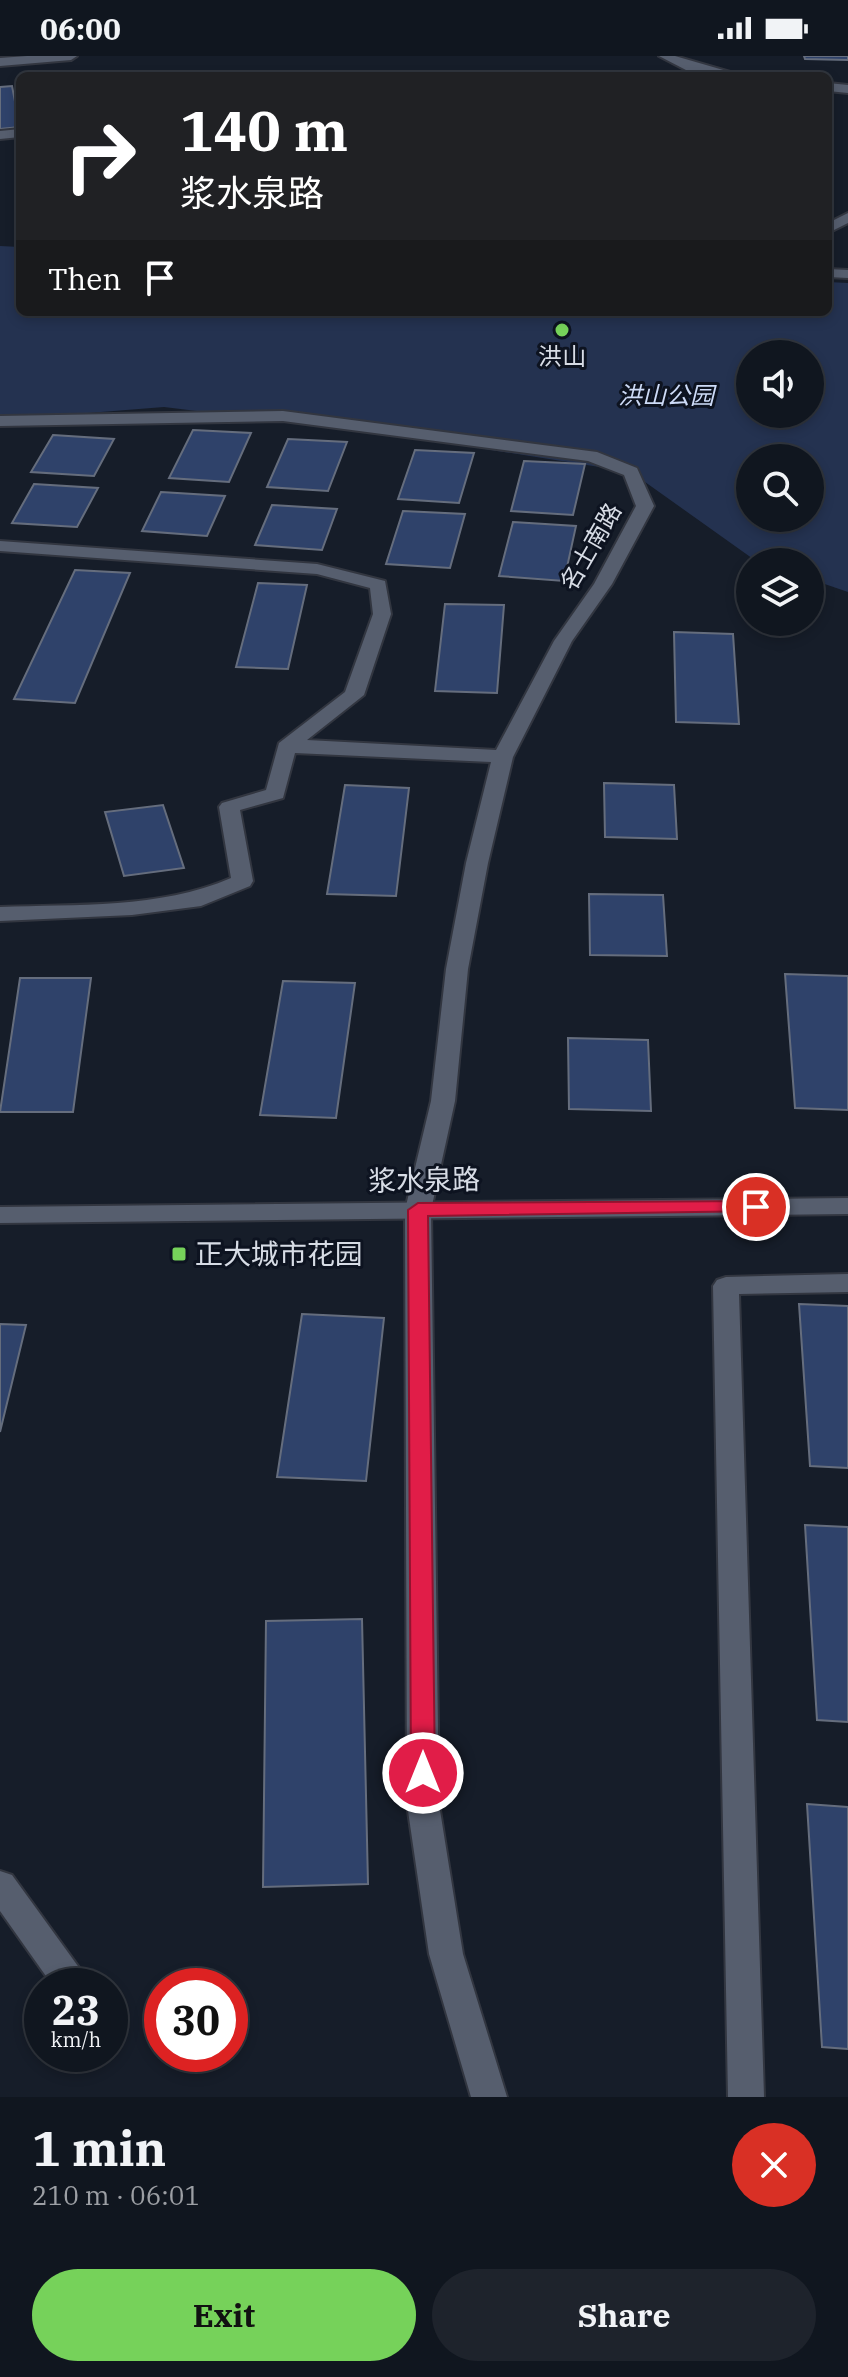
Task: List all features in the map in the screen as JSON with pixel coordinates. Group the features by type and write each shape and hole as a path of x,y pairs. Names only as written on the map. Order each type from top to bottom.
{"street":[{"path":"0,62 71,56"},
{"path":"665,56 689,71"},
{"name":"名士南路","path":"0,421 283,416 591,456 631,472 645,506 603,584 563,641 503,757 477,863 457,969 443,1101 418,1210 423,1804 446,1954 489,2097"},
{"path":"0,546 317,569 379,585 382,614 354,695 286,747 276,794 229,807 242,881 201,899 132,908 0,914"},
{"path":"286,747 327,746 503,757"},
{"name":"浆水泉路","path":"0,1215 848,1206"},
{"path":"746,2097 726,1286 848,1283"},
{"path":"0,1885 60,1968"}],"green space":[{"name":"洪山公园","path":"0,246 16,247 16,316 832,316 832,282 848,283 848,592 824,584 824,548 738,548 631,472 409,437 164,407 0,420"}],"building":[{"path":"804,56 848,56 848,60 805,59"},
{"path":"12,86 16,127 0,129 0,87"},
{"path":"193,430 251,433 229,482 169,478"},
{"path":"53,435 114,439 94,476 31,472"},
{"path":"288,439 347,442 328,491 267,487"},
{"path":"415,450 474,453 459,503 398,499"},
{"path":"524,461 585,464 573,515 511,511"},
{"path":"34,484 98,488 77,527 12,523"},
{"path":"161,492 225,496 207,536 142,531"},
{"path":"272,505 337,509 322,550 255,545"},
{"path":"403,511 465,514 450,568 386,564"},
{"path":"513,522 576,526 564,581 499,576"},
{"path":"75,570 130,573 75,703 14,699"},
{"path":"258,583 307,585 288,669 236,667"},
{"path":"445,604 504,605 497,693 435,691"},
{"path":"674,632 733,634 739,724 676,722"},
{"path":"604,783 674,785 677,839 605,837"},
{"path":"345,785 409,788 396,896 327,894"},
{"path":"163,805 184,868 124,876 105,812"},
{"path":"589,894 663,895 667,956 590,955"},
{"path":"785,974 848,976 848,1110 795,1108"},
{"path":"20,978 91,978 73,1112 0,1112"},
{"path":"283,981 355,983 336,1118 260,1115"},
{"path":"568,1038 648,1040 651,1111 569,1109"},
{"path":"799,1304 848,1306 848,1468 810,1466"},
{"path":"302,1314 384,1318 366,1481 277,1477"},
{"path":"0,1324 26,1325 0,1432"},
{"path":"805,1525 848,1527 848,1722 817,1720"},
{"path":"362,1619 368,1884 263,1887 266,1621"},
{"path":"807,1804 848,1807 848,2049 822,2047"}],"place":[{"name":"洪山","path":"562,330"},
{"name":"正大城市花园","path":"179,1254"}],"route":[{"path":"423,1773 418,1210 756,1207"}]}
